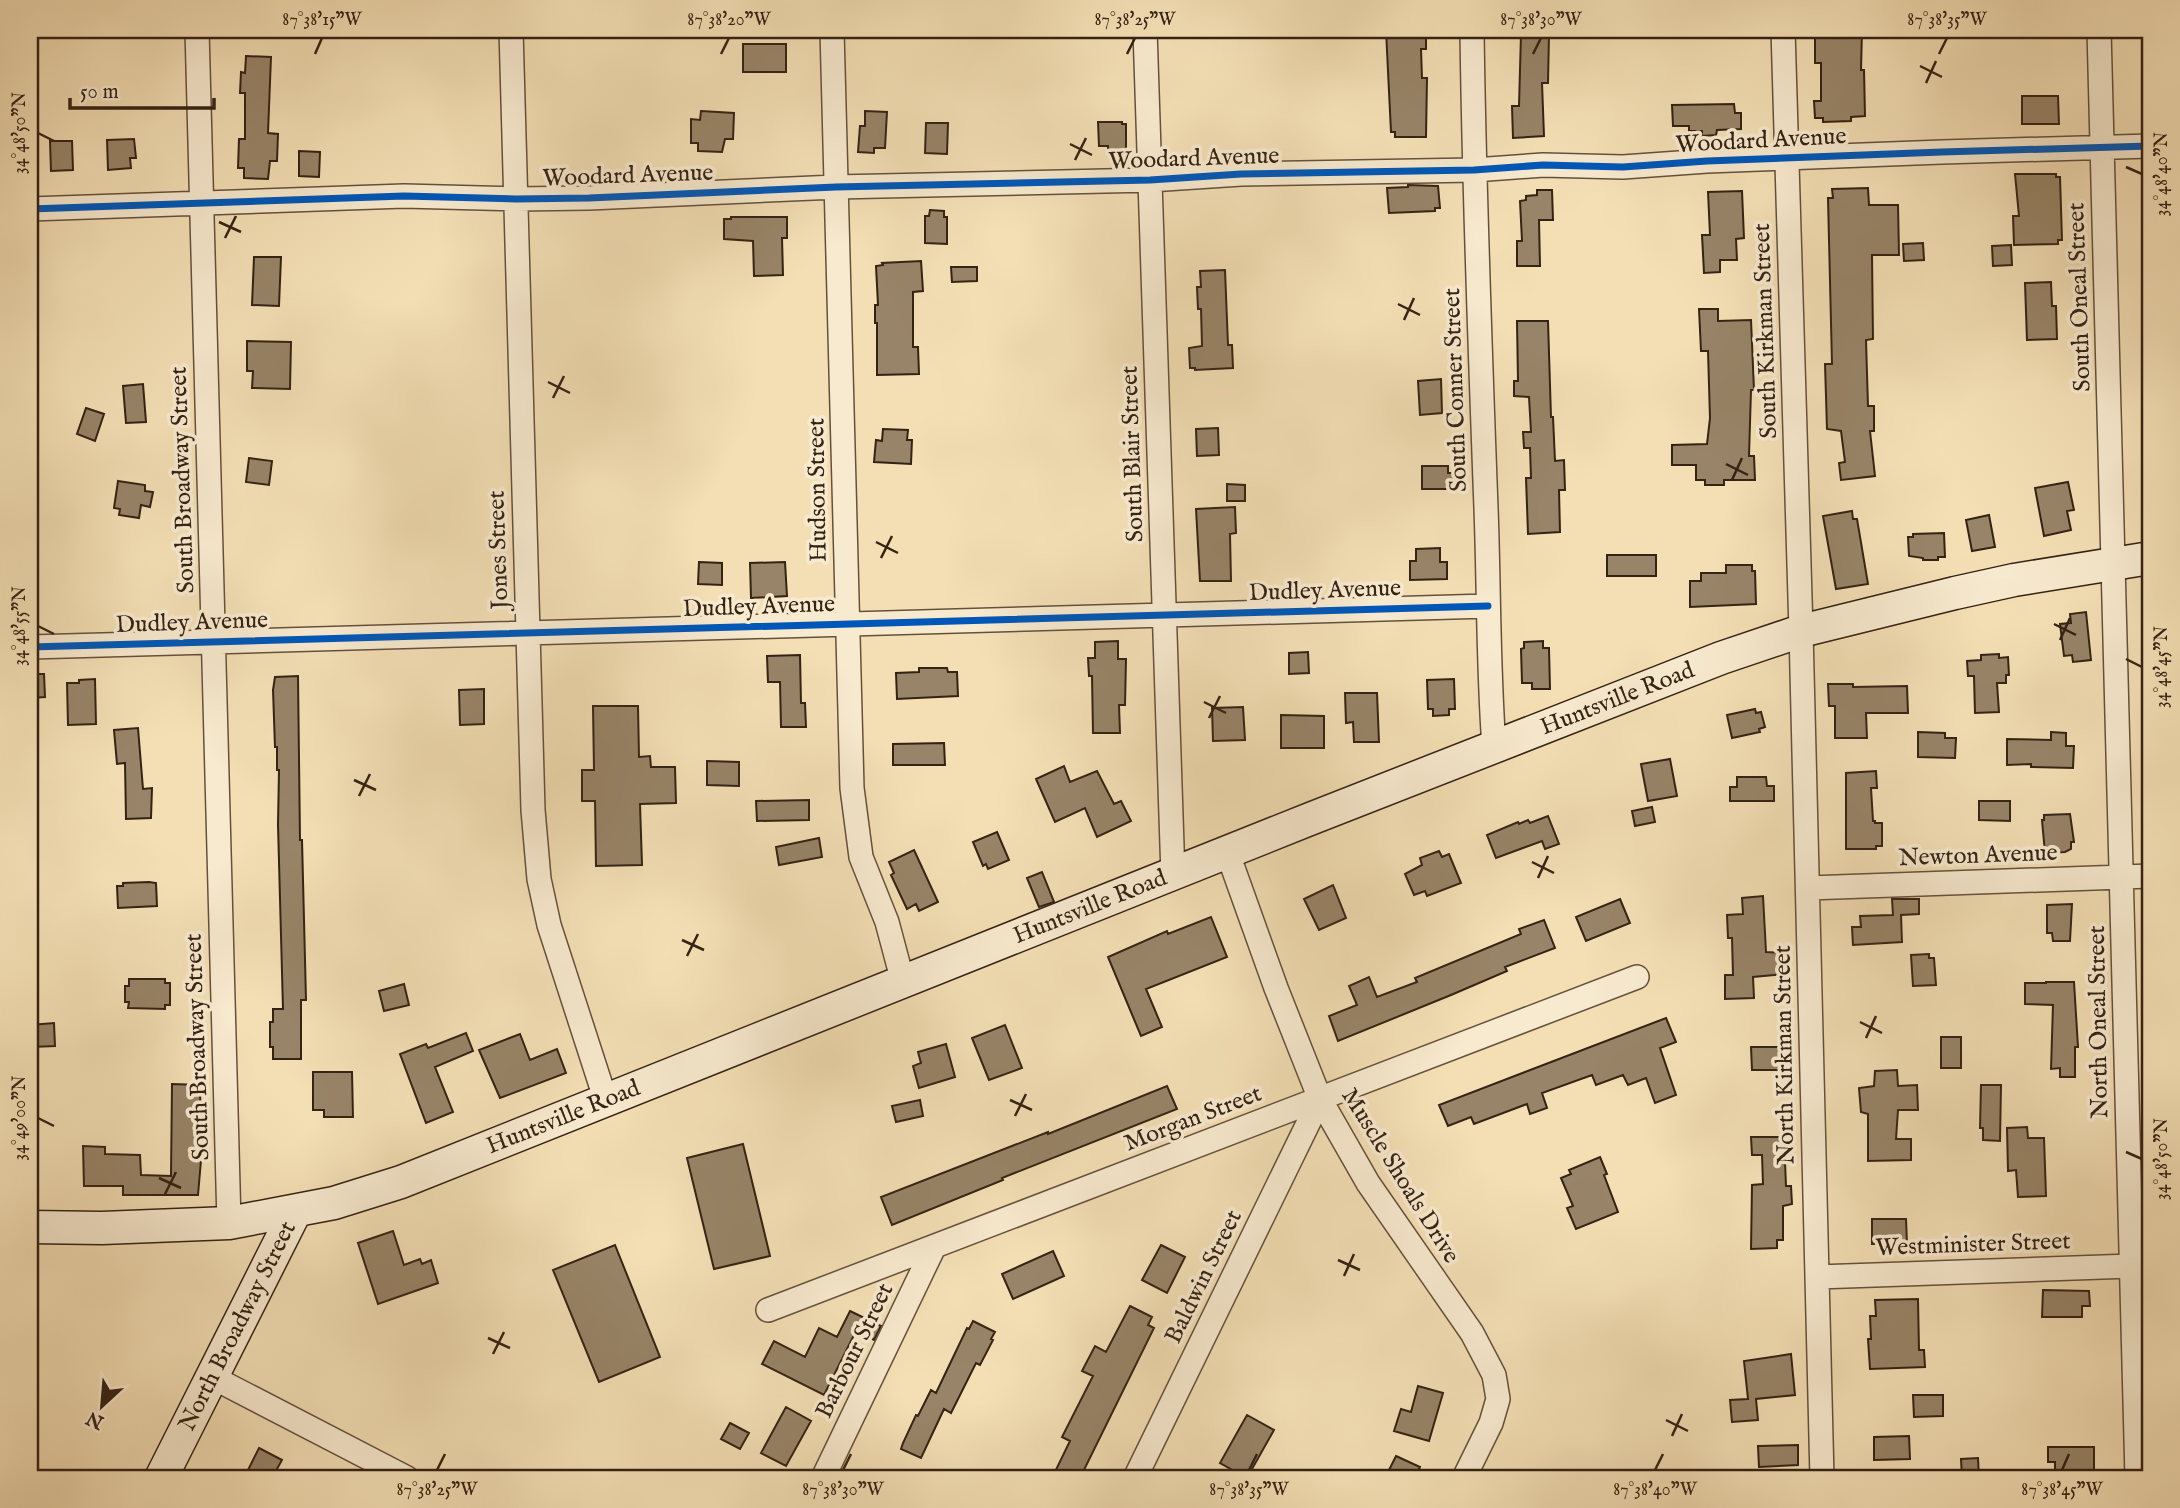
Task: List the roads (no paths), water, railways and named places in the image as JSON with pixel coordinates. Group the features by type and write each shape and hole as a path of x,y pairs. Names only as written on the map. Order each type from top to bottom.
{"main road":[{"name":"Huntsville Road","path":"30,1227 102,1228 229,1223 334,1203 401,1182 1721,658 1801,631 1955,593 2014,580 2150,558"},
{"name":"North Broadway Street","path":"161,1478 295,1212"}],"street":[{"name":"South Broadway Street","path":"197,30 229,1223"},
{"name":"Jones Street","path":"511,30 533,810 539,879 549,925 606,1101"},
{"name":"Hudson Street","path":"832,30 852,788 861,857 887,922 903,982"},
{"name":"South Blair Street","path":"1145,30 1173,876"},
{"name":"South Conner Street","path":"1472,30 1489,674 1494,747"},
{"name":"South Kirkman Street","path":"1783,30 1801,631"},
{"name":"South Oneal Street","path":"2099,30 2113,564"},
{"name":"Woodard Avenue","path":"30,209 404,196 516,199 836,187 1150,180 1241,174 1474,170 1566,164 1623,167 1787,158 2150,146"},
{"name":"North Oneal Street","path":"2113,564 2137,1478"},
{"name":"Dudley Avenue","path":"30,647 1489,606"},
{"name":"North Kirkman Street","path":"1801,631 1822,1478"},
{"name":"Muscle Shoals Drive","path":"1228,854 1276,988 1320,1099 1368,1183 1484,1353 1494,1375 1498,1399 1491,1423 1464,1478"},
{"name":"Newton Avenue","path":"1808,888 2150,876"},
{"name":"Morgan Street","path":"768,1310 1637,977"},
{"name":"Baldwin Street","path":"1135,1478 1320,1099"},
{"name":"Barbour Street","path":"823,1478 934,1247"},
{"name":"Westminister Street","path":"1817,1277 2131,1266"},
{"path":"212,1377 407,1478"}]}
